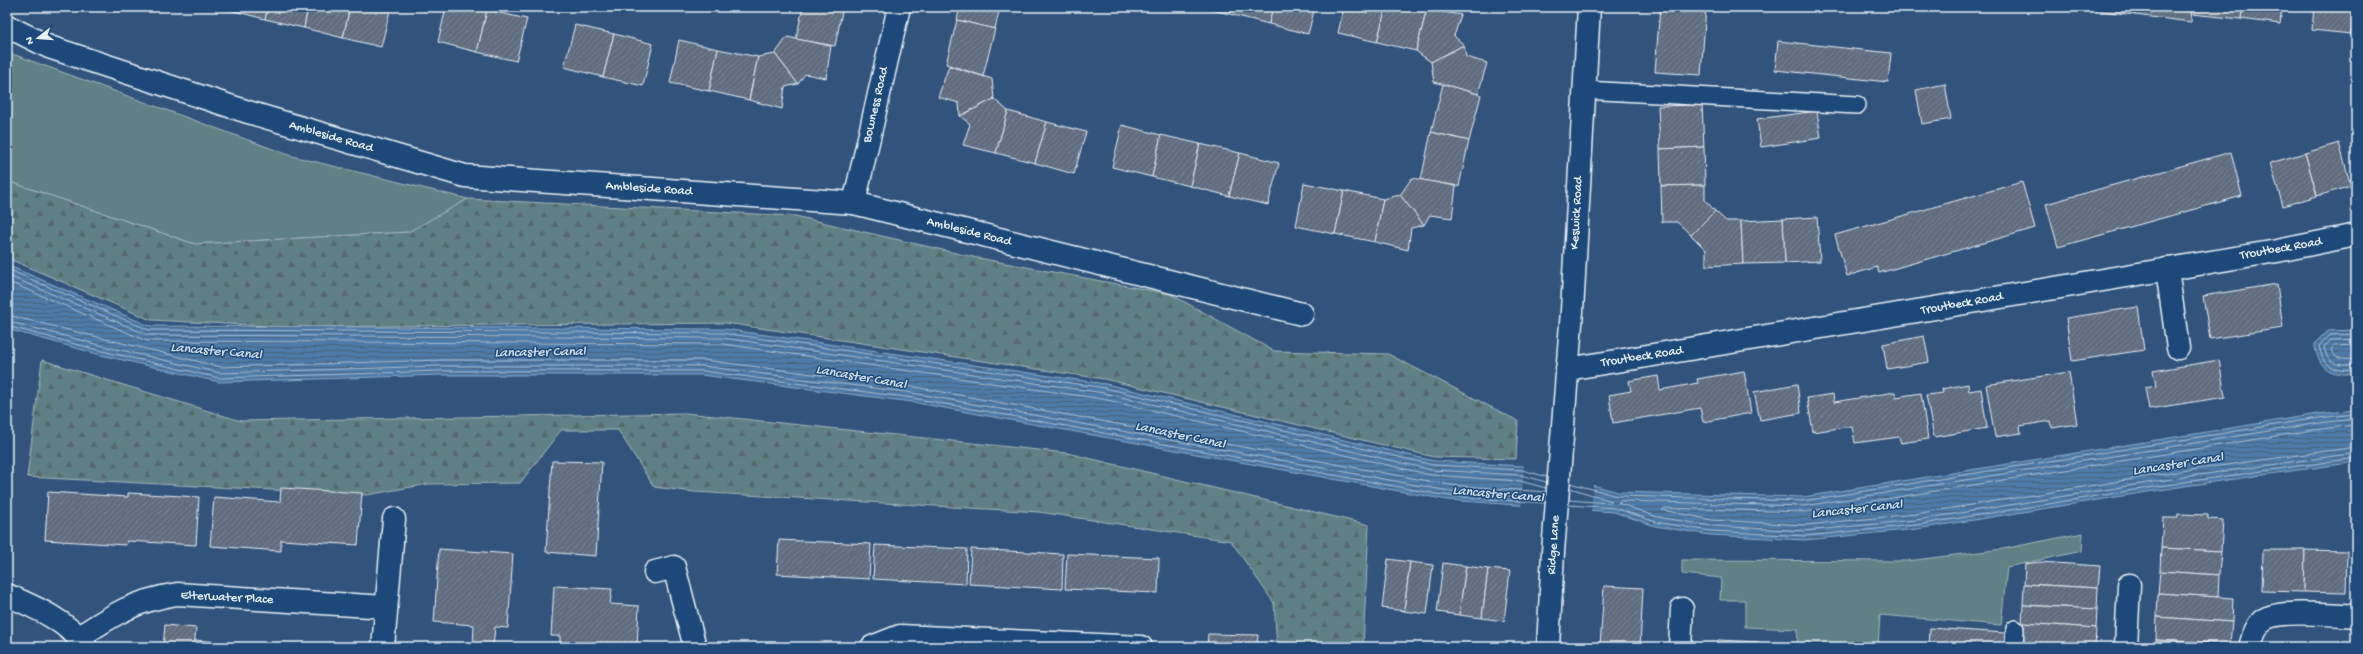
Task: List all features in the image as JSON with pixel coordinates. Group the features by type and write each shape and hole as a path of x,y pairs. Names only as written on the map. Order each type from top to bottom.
{"street":[{"name":"Bowness Road","path":"854,203 899,7"},
{"name":"Keswick Road","path":"1563,419 1589,7"},
{"name":"Ambleside Road","path":"7,26 49,47 248,112 465,176 854,203 1302,314"},
{"name":"Troutbeck Road","path":"1567,369 2277,251 2356,235"},
{"path":"2167,269 2178,348"},
{"name":"Ridge Lane","path":"1548,647 1563,419"},
{"path":"383,647 394,519"},
{"path":"655,572 674,567 695,647"},
{"path":"2126,647 2129,585"},
{"name":"Elterwater Place","path":"82,642 122,610 148,599 177,594 386,607"},
{"path":"7,595 40,609 82,642"},
{"path":"1680,647 1682,609"},
{"path":"2250,647 2252,637 2262,621 2282,614 2356,616"},
{"path":"872,647 900,636 1141,647"}],"lane":[{"path":"1584,90 1857,105"},
{"path":"2014,647 2015,628"}],"green space":[{"path":"7,52 292,156 468,199 409,232 195,244 7,181"},
{"path":"7,181 195,244 408,232 468,199 795,216 973,257 1170,294 1274,351 1388,354 1518,421 1516,459 1434,457 1104,379 726,323 287,327 151,320 7,258"},
{"path":"42,360 241,421 686,413 1067,453 1369,525 1363,647 1277,647 1274,603 1231,541 1039,512 694,492 654,487 618,430 561,430 520,483 428,484 367,495 27,477"},
{"path":"2083,533 2082,551 2007,567 2001,625 1880,615 1878,647 1797,647 1798,629 1745,627 1745,600 1720,600 1721,578 1682,574 1682,560 1907,561 2003,549"}],"water":[{"name":"Lancaster Canal","path":"7,265 150,326 724,329 1106,384 1434,461 1523,466 1618,492 1803,497 2318,414 2356,410 2356,462 2185,486 1917,529 1805,540 1710,535 1655,526 1614,512 1448,500 912,402 701,375 442,375 219,382 101,355 7,329"},
{"path":"2356,330 2356,374 2339,374 2328,370 2323,366 2316,353 2314,344 2327,331"}],"pier":[{"path":"1524,465 1593,483 1591,512 1521,507"}],"building":[{"path":"226,7 268,7 265,19 226,9"},
{"path":"268,7 308,7 304,28 265,19"},
{"path":"308,7 350,7 343,38 304,28"},
{"path":"350,7 391,7 381,47 343,38"},
{"path":"446,7 476,7 487,10 477,52 438,42"},
{"path":"803,7 843,7 835,46 796,39"},
{"path":"960,7 1000,7 995,29 957,20"},
{"path":"1199,7 1232,7 1230,14"},
{"path":"1232,7 1273,7 1269,24 1230,14"},
{"path":"1273,7 1315,7 1308,34 1269,24"},
{"path":"1344,7 1386,7 1377,42 1338,33"},
{"path":"1386,7 1417,7 1427,9 1416,51 1377,42"},
{"path":"1660,7 1706,7 1701,75 1655,72"},
{"path":"2092,7 2136,7 2135,15 2092,10"},
{"path":"2136,7 2192,7 2191,22 2135,15"},
{"path":"2192,7 2243,7 2241,19 2191,14"},
{"path":"2243,7 2282,7 2280,24 2241,19"},
{"path":"2314,7 2354,7 2351,34 2312,30"},
{"path":"2354,7 2356,7 2356,34 2351,34"},
{"path":"1427,9 1461,15 1454,36 1464,45 1431,62 1416,51"},
{"path":"487,10 527,19 516,61 477,52"},
{"path":"957,20 995,29 983,76 946,64"},
{"path":"575,25 614,34 603,77 564,67"},
{"path":"614,34 653,44 643,86 603,77"},
{"path":"787,37 831,46 826,78 805,74 798,84 775,54"},
{"path":"679,40 718,49 709,91 670,83"},
{"path":"1778,41 1891,53 1888,82 1775,70"},
{"path":"1464,45 1466,57 1487,63 1478,94 1434,82 1431,62"},
{"path":"718,49 758,57 749,100 709,91"},
{"path":"775,54 798,84 785,87 782,109 749,100 758,57"},
{"path":"949,66 992,79 994,99 960,116 959,103 938,97"},
{"path":"1443,84 1481,95 1469,141 1431,132"},
{"path":"1945,84 1951,119 1922,124 1916,90"},
{"path":"994,99 1008,111 996,153 963,145 970,124 960,116"},
{"path":"1702,105 1704,147 1660,149 1658,106"},
{"path":"1008,111 1047,122 1035,163 996,153"},
{"path":"1817,111 1821,138 1761,147 1757,119"},
{"path":"1047,122 1086,132 1074,174 1035,163"},
{"path":"1122,125 1161,135 1152,177 1112,167"},
{"path":"1431,132 1469,141 1459,186 1421,180"},
{"path":"1161,135 1200,144 1190,186 1152,177"},
{"path":"2339,143 2351,186 2317,196 2305,153"},
{"path":"1200,144 1240,153 1229,196 1190,186"},
{"path":"1704,147 1705,185 1661,186 1660,149"},
{"path":"2231,152 2242,196 2058,247 2046,204"},
{"path":"1240,153 1279,163 1268,205 1229,196"},
{"path":"2305,153 2317,196 2283,206 2270,163"},
{"path":"1412,178 1456,186 1452,218 1430,215 1424,225 1400,195"},
{"path":"2022,182 2035,228 1879,273 1877,267 1847,276 1835,235"},
{"path":"1304,183 1344,191 1335,234 1296,226"},
{"path":"1705,185 1705,200 1715,211 1691,235 1677,222 1662,222 1661,186"},
{"path":"1344,191 1383,199 1375,242 1335,234"},
{"path":"1400,195 1424,225 1411,228 1408,250 1375,242 1383,199"},
{"path":"1715,211 1726,221 1741,221 1743,264 1706,266 1706,250 1691,235"},
{"path":"1817,217 1820,261 1785,263 1783,219"},
{"path":"1783,219 1785,263 1743,264 1741,221"},
{"path":"2277,284 2283,328 2210,339 2203,296"},
{"path":"2138,307 2144,350 2072,361 2066,318"},
{"path":"1924,336 1929,362 1887,369 1883,344"},
{"path":"2219,360 2225,397 2149,409 2145,388 2156,386 2153,371"},
{"path":"1744,371 1751,413 1703,422 1700,408 1613,423 1609,395 1631,391 1629,381 1658,376 1660,390 1698,383 1697,379"},
{"path":"2069,372 2077,424 2052,428 2051,421 2020,426 2021,433 1995,437 1986,385"},
{"path":"1797,384 1801,413 1760,420 1754,392"},
{"path":"1968,384 1969,391 1981,389 1987,428 1934,437 1926,395 1943,393 1942,389"},
{"path":"1895,392 1896,397 1921,393 1928,439 1901,443 1899,437 1855,443 1852,426 1813,432 1807,398 1833,394 1834,402"},
{"path":"552,461 602,462 596,556 546,552"},
{"path":"281,488 362,493 358,545 281,540 281,551 210,546 214,497 280,502"},
{"path":"48,492 128,497 128,493 199,497 196,545 127,541 126,545 45,540"},
{"path":"2178,514 2208,515 2208,519 2223,520 2221,551 2161,548 2163,518 2177,518"},
{"path":"779,540 871,544 869,579 777,574"},
{"path":"875,545 967,549 966,584 873,579"},
{"path":"2161,548 2221,551 2219,575 2160,571"},
{"path":"439,549 513,554 508,628 495,627 493,647 473,647 474,625 434,622"},
{"path":"971,549 1063,554 1062,589 969,584"},
{"path":"2263,550 2305,550 2304,592 2262,591"},
{"path":"2305,550 2347,551 2346,593 2304,592"},
{"path":"1067,554 1159,558 1158,593 1065,589"},
{"path":"1388,559 1410,562 1404,611 1382,608"},
{"path":"1410,562 1433,565 1427,614 1404,611"},
{"path":"2040,562 2100,566 2098,588 2024,584 2025,564"},
{"path":"1443,563 1466,566 1459,615 1437,612"},
{"path":"1466,566 1488,569 1482,618 1459,615"},
{"path":"1488,569 1510,571 1504,621 1482,618"},
{"path":"2160,571 2219,575 2218,597 2158,593"},
{"path":"2024,584 2098,588 2097,609 2023,605"},
{"path":"554,586 612,589 610,604 639,606 637,647 560,647 560,636 551,636"},
{"path":"1604,586 1643,588 1640,647 1600,647"},
{"path":"2158,593 2233,598 2232,622 2157,617"},
{"path":"2023,605 2097,609 2096,628 2022,623"},
{"path":"2157,617 2232,622 2230,644 2156,640"},
{"path":"2022,623 2096,628 2095,647 2021,642"},
{"path":"165,625 196,628 194,647 163,647"},
{"path":"1930,628 2005,633 2004,647 1929,647"},
{"path":"1208,634 1258,635 1257,647 1207,647"},
{"path":"194,640 233,643 233,647 194,647"},
{"path":"1718,640 1759,642 1759,647 1717,647"},
{"path":"2156,640 2230,644 2230,647 2156,647"},
{"path":"2021,642 2095,647 2020,647"},
{"path":"233,643 273,646 233,647"},
{"path":"310,644 349,646 349,647 310,647"}]}
